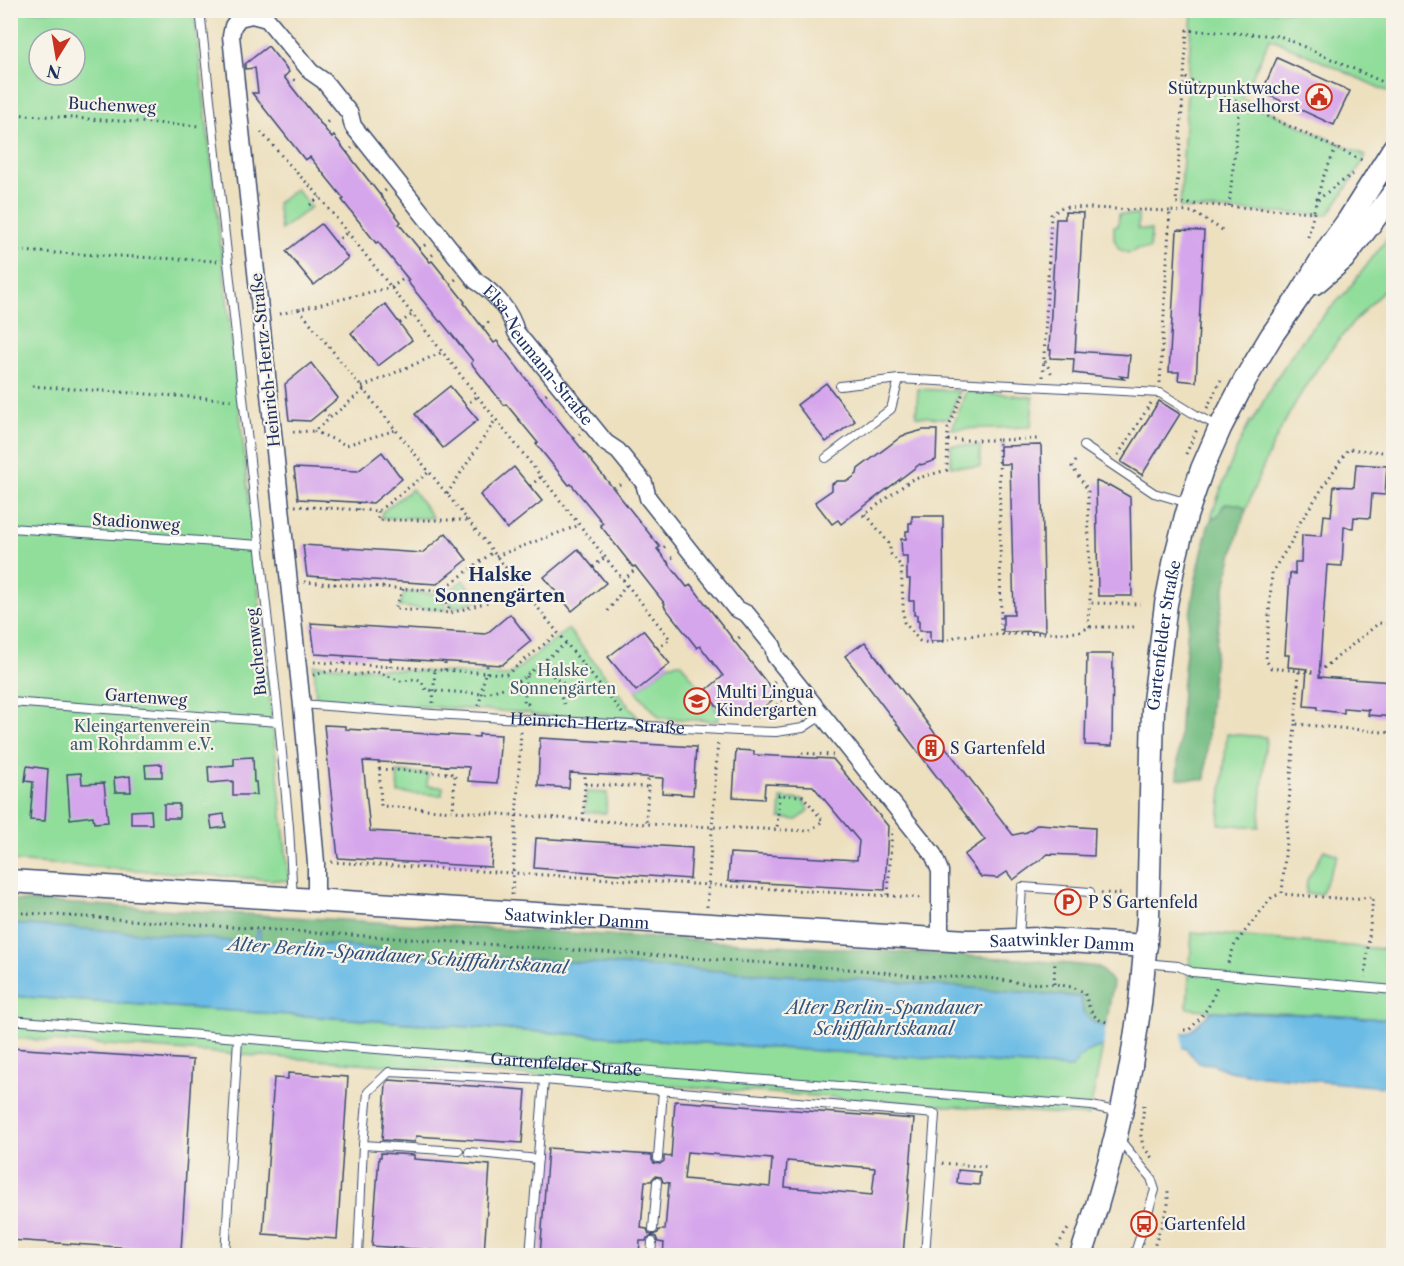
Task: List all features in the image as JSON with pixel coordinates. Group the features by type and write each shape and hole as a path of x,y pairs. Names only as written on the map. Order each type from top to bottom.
{"main road":[{"name":"Gartenfelder Straße","path":"1122,1113 1140,1004 1145,954 1149,895 1154,699 1166,604 1190,504 1220,428 1246,378 1394,148"},
{"name":"Gartenfelder Straße","path":"1300,295 1343,259 1394,193"},
{"name":"Saatwinkler Damm","path":"10,881 316,902 940,939 1094,942 1145,954"},
{"path":"1081,1256 1096,1213 1122,1113"}],"street":[{"name":"Elsa-Neumann-Straße","path":"239,18 252,15 267,19 311,72 324,81 351,114 353,126 476,281 488,289 513,320 516,332 606,443 618,451 644,483 648,498 735,608 747,614 773,646 775,656 821,716 933,854 940,871 940,939"},
{"name":"Heinrich-Hertz-Straße","path":"239,18 233,26 231,36 297,662 316,862 316,902"}],"lane":[{"name":"Buchenweg","path":"200,10 279,722 293,900"},
{"path":"840,386 899,379 1158,394 1220,428"},
{"path":"826,458 891,409 899,379"},
{"path":"1084,446 1154,493 1190,504"},
{"name":"Stadionweg","path":"10,528 260,545"},
{"name":"Gartenweg","path":"10,702 279,722"},
{"name":"Heinrich-Hertz-Straße","path":"301,704 716,730"},
{"path":"716,730 776,732 803,728 821,716"},
{"path":"1019,939 1022,887 1090,892"},
{"name":"Saatwinkler Damm","path":"1145,954 1192,972 1394,990"},
{"name":"Gartenfelder Straße","path":"10,1020 1097,1106 1122,1113"},
{"path":"225,1256 238,1039"},
{"path":"358,1256 368,1092 389,1072 544,1080 935,1114 925,1256"},
{"path":"530,1256 544,1080"},
{"path":"658,1158 663,1090"},
{"path":"1117,1136 1151,1178 1155,1190 1134,1256"},
{"path":"363,1145 459,1151"},
{"path":"469,1152 538,1159"},
{"path":"653,1229 657,1182"},
{"path":"651,1256 652,1242"},
{"path":"10,1255 24,1256"}],"path":[{"path":"1314,212 1176,202 1187,30 1280,36 1394,87"},
{"path":"290,84 298,77"},
{"path":"1185,77 1366,162"},
{"path":"1229,206 1240,102"},
{"name":"Buchenweg","path":"10,114 213,126"},
{"path":"322,126 330,120"},
{"path":"261,132 320,197 670,639 658,648"},
{"path":"1308,237 1322,180 1336,148"},
{"path":"1317,201 1362,168"},
{"path":"309,205 320,197"},
{"path":"1042,387 1052,215 1062,207 1193,212 1224,231"},
{"path":"1112,465 1158,394 1170,212"},
{"path":"336,242 348,232"},
{"path":"419,249 429,242"},
{"path":"18,251 227,262"},
{"path":"428,259 437,252"},
{"path":"280,314 392,287 406,277"},
{"path":"299,309 626,718 626,725"},
{"path":"400,323 413,314"},
{"path":"483,327 491,321"},
{"path":"314,431 363,389 443,352"},
{"path":"966,383 948,429 947,470 911,480 865,515 890,545 890,553 901,566 904,622 920,641 936,643 957,636 1079,632 1090,627 1137,627"},
{"path":"32,386 244,401"},
{"path":"465,405 478,396"},
{"path":"324,410 331,418"},
{"path":"447,494 496,419"},
{"path":"293,432 314,431 346,445 396,430"},
{"path":"948,440 1037,439"},
{"path":"999,440 1001,634"},
{"path":"1314,672 1271,668 1266,660 1272,572 1295,536 1297,527 1348,449 1394,453"},
{"path":"1076,461 1072,467 1088,490 1090,603 1088,618 1090,627"},
{"path":"294,506 378,511 429,472"},
{"path":"530,486 542,476"},
{"path":"614,488 620,484"},
{"path":"327,500 327,508"},
{"path":"358,502 358,510"},
{"path":"378,511 378,520 468,520"},
{"path":"496,556 580,525"},
{"path":"302,582 441,591 493,552"},
{"path":"667,562 677,554"},
{"path":"593,567 606,557"},
{"path":"623,580 637,568"},
{"path":"335,578 335,585"},
{"path":"382,588 383,581"},
{"path":"423,583 423,590"},
{"path":"608,611 627,584"},
{"path":"403,589 395,609 451,613 524,591"},
{"path":"441,591 451,613"},
{"path":"1090,603 1140,604"},
{"path":"1319,672 1379,623 1387,624 1394,619"},
{"path":"297,662 507,674 558,633"},
{"path":"734,642 741,636"},
{"path":"313,675 335,670 354,675 377,672 401,681 414,678 424,684 426,690 481,694 513,685 566,643"},
{"path":"344,656 344,664"},
{"path":"390,667 391,658"},
{"path":"546,659 554,678 565,686 565,693 561,697 564,704"},
{"path":"445,662 445,670"},
{"path":"477,716 488,664"},
{"path":"432,714 435,669"},
{"path":"1282,894 1299,671"},
{"path":"512,900 524,719 528,704 524,703 527,675"},
{"path":"739,715 762,717 790,694"},
{"path":"764,706 769,712"},
{"path":"1295,723 1394,733"},
{"path":"707,911 716,730"},
{"path":"800,757 800,753 837,756"},
{"path":"379,762 381,806 707,828 712,826 777,830 809,831 823,821 803,796 779,795 777,830"},
{"path":"446,766 446,773"},
{"path":"379,769 455,774 453,812"},
{"path":"583,820 585,774"},
{"path":"646,824 648,778"},
{"path":"585,784 648,787"},
{"path":"888,895 892,825"},
{"path":"316,862 348,861 597,875 708,884 809,888 940,899"},
{"path":"866,889 866,894"},
{"path":"1090,892 1123,894"},
{"path":"1184,1030 1189,1030 1207,1010 1214,998 1218,974 1228,963 1236,944 1272,897 1282,894 1349,899 1373,897 1364,988"},
{"path":"10,912 1054,984 1084,992 1092,1015 1107,1023"},
{"path":"1054,984 1055,960"},
{"path":"932,1162 987,1167"},
{"path":"1051,1256 1067,1231 1071,1220"}],"green space":[{"name":"Kleingartenverein am Rohrdamm e.V.","path":"10,11 194,11 239,405 289,881 11,861"},
{"path":"1192,11 1393,11 1393,94 1270,38 1242,99 1366,156 1328,215 1180,208"},
{"path":"296,189 311,207 281,230 277,203"},
{"path":"1119,214 1138,215 1138,229 1151,230 1150,249 1136,249 1128,253 1119,249 1114,239 1114,226 1118,226"},
{"path":"1393,231 1393,281 1357,318 1304,389 1277,436 1246,510 1240,505 1227,503 1218,516 1212,518 1220,490 1239,444 1274,382 1311,329 1347,291"},
{"path":"918,389 960,391 948,419 916,416"},
{"path":"966,391 1033,397 1031,427 952,429"},
{"path":"951,445 980,446 980,467 951,466"},
{"path":"412,489 433,518 381,518 382,512"},
{"path":"1227,503 1240,505 1246,510 1227,576 1221,609 1212,678 1205,780 1177,778 1186,641 1195,584 1208,526 1212,518 1218,516"},
{"path":"463,580 479,600 453,608 446,594"},
{"path":"405,592 441,594 447,610 399,607"},
{"name":"Halske Sonnengärten","path":"568,629 639,719 621,718 621,721 316,700 314,665 509,676"},
{"name":"Multi Lingua Kindergarten","path":"681,663 719,713 717,721 660,718 636,691 670,664"},
{"path":"1227,734 1266,737 1259,827 1219,824"},
{"path":"397,772 428,774 427,786 443,787 442,795 398,793"},
{"path":"586,792 607,793 606,813 585,812"},
{"path":"781,798 803,800 809,810 797,820 780,818"},
{"path":"1324,850 1338,855 1321,894 1306,894 1307,880"},
{"path":"10,900 1019,959 1099,967 1113,983 1106,1027 1093,1022 1083,1012 1081,997 883,981 455,955 432,957 306,942 263,943 260,941 260,930 257,930 256,941 252,944 185,936 11,924"},
{"path":"1192,932 1393,950 1393,1020 1187,1008"},
{"path":"10,996 1071,1068 1084,1054 1103,1046 1089,1116 11,1038"}],"water":[{"name":"Alter Berlin-Spandauer Schifffahrtskanal","path":"10,924 185,936 252,944 256,941 257,930 260,930 260,941 263,943 306,942 432,957 455,955 883,981 1081,997 1083,1012 1093,1022 1106,1027 1188,1033 1212,1011 1314,1014 1393,1020 1393,1088 1229,1071 1212,1064 1199,1063 1185,1048 1158,1046 1154,1049 1115,1046 1096,1048 1087,1051 1072,1068 11,996"}],"pier":[{"path":"1106,1024 1182,1029 1182,1051 1103,1049"}],"building":[{"path":"268,46 289,72 284,77 332,138 334,136 401,222 399,224 465,302 494,343 497,341 660,547 657,549 687,587 691,585 777,696 759,711 719,709 705,691 723,676 700,646 697,648 664,606 665,604 600,525 603,523 571,484 569,485 506,404 504,405 471,363 473,361 378,242 376,243 342,200 344,199 310,157 305,160 252,93 258,93 255,68 245,69 245,64"},
{"path":"1277,58 1350,91 1334,125 1262,92"},
{"path":"1065,212 1083,213 1075,351 1130,355 1128,377 1120,376 1124,379 1073,373 1074,359 1050,358 1056,219 1065,219"},
{"path":"321,224 348,258 314,285 286,251"},
{"path":"1177,230 1204,231 1196,382 1178,380 1179,372 1169,372"},
{"path":"385,304 412,340 378,366 351,333"},
{"path":"311,363 338,398 310,421 289,420 285,384"},
{"path":"826,383 855,421 826,442 797,405"},
{"path":"450,386 478,420 443,448 415,414"},
{"path":"1159,401 1180,414 1142,475 1121,462"},
{"path":"923,430 937,430 936,460 920,464 841,524 838,520 832,524 815,502 832,490 832,484 837,481 848,481 857,474 858,469 902,436"},
{"path":"1041,445 1045,631 1003,632 1003,615 1014,615 1010,464 1000,464 1000,446"},
{"path":"382,452 402,479 373,503 298,499 294,468 358,471"},
{"path":"1356,464 1387,466 1385,495 1372,494 1370,518 1354,517 1353,528 1344,527 1342,566 1327,565 1319,677 1394,682 1394,717 1368,715 1369,710 1344,708 1344,713 1304,706 1307,669 1288,667 1289,655 1285,655 1290,573 1295,574 1295,562 1301,562 1302,535 1322,536 1324,515 1331,516 1334,486 1354,487"},
{"path":"514,467 542,501 507,529 480,495"},
{"path":"1096,481 1109,485 1130,497 1132,596 1098,596"},
{"path":"912,516 943,516 944,641 930,641 930,631 919,631 919,621 917,621 917,615 914,615 914,601 909,601 910,579 907,579 907,556 902,556 901,539 906,539 906,531 909,531"},
{"path":"446,533 467,560 437,584 307,576 303,545 422,553"},
{"path":"578,549 606,583 572,611 544,577"},
{"path":"510,614 531,641 502,665 315,654 311,623 486,634"},
{"path":"643,630 670,664 636,691 608,657"},
{"name":"S Gartenfeld","path":"865,642 1013,835 1027,832 1038,824 1095,828 1094,856 1048,854 1013,880 1007,872 998,878 981,877 964,855 985,840 845,656"},
{"path":"1087,654 1113,654 1112,746 1085,745"},
{"path":"324,725 345,726 345,729 479,737 479,734 501,735 497,783 468,781 469,767 363,761 370,831 493,838 491,867 338,858"},
{"path":"540,738 696,747 693,795 662,793 663,778 570,773 569,788 538,786"},
{"path":"736,750 754,751 754,755 833,759 888,826 885,890 728,881 730,853 857,860 859,841 813,786 765,784 764,799 733,797"},
{"path":"253,757 257,795 233,795 233,781 209,783 208,767 234,765 234,758"},
{"path":"162,764 162,777 146,777 145,765"},
{"path":"27,766 48,769 45,821 30,820 33,782 25,781"},
{"path":"81,773 82,784 104,783 108,822 94,823 93,816 70,819 67,774"},
{"path":"130,776 131,792 115,792 114,778"},
{"path":"164,804 179,804 179,818 164,818"},
{"path":"151,810 152,824 131,824 131,811"},
{"path":"224,814 226,827 212,829 210,816"},
{"path":"536,838 692,848 690,879 534,868"},
{"path":"10,1048 193,1060 181,1251 10,1240"},
{"path":"288,1073 348,1077 337,1239 263,1234 274,1078 288,1079"},
{"path":"389,1080 526,1090 522,1143 416,1136 415,1142 382,1140 386,1084"},
{"path":"675,1101 914,1119 903,1256 663,1256 664,1243 658,1242 656,1237 652,1236 646,1241 640,1241 639,1256 540,1256 548,1148 652,1155 654,1163 660,1164 664,1161 664,1156 671,1157","holes":["687,1152 772,1159 770,1187 684,1179","787,1161 875,1168 872,1195 785,1187","655,1176 669,1183 665,1230 659,1230 653,1235 649,1234 647,1229 641,1228 645,1181 651,1181"]},
{"path":"381,1153 414,1155 414,1159 490,1165 484,1254 372,1246"},
{"path":"958,1170 980,1172 979,1185 957,1183"}],"place":[{"name":"Stützpunktwache Haselhorst","path":"1319,97"},
{"name":"Multi Lingua Kindergarten","path":"697,701"},
{"name":"S Gartenfeld","path":"931,748"},
{"name":"P S Gartenfeld","path":"1068,902"},
{"name":"Gartenfeld","path":"1144,1224"}],"district":[{"name":"Halske Sonnengärten","path":"500,585"}]}
